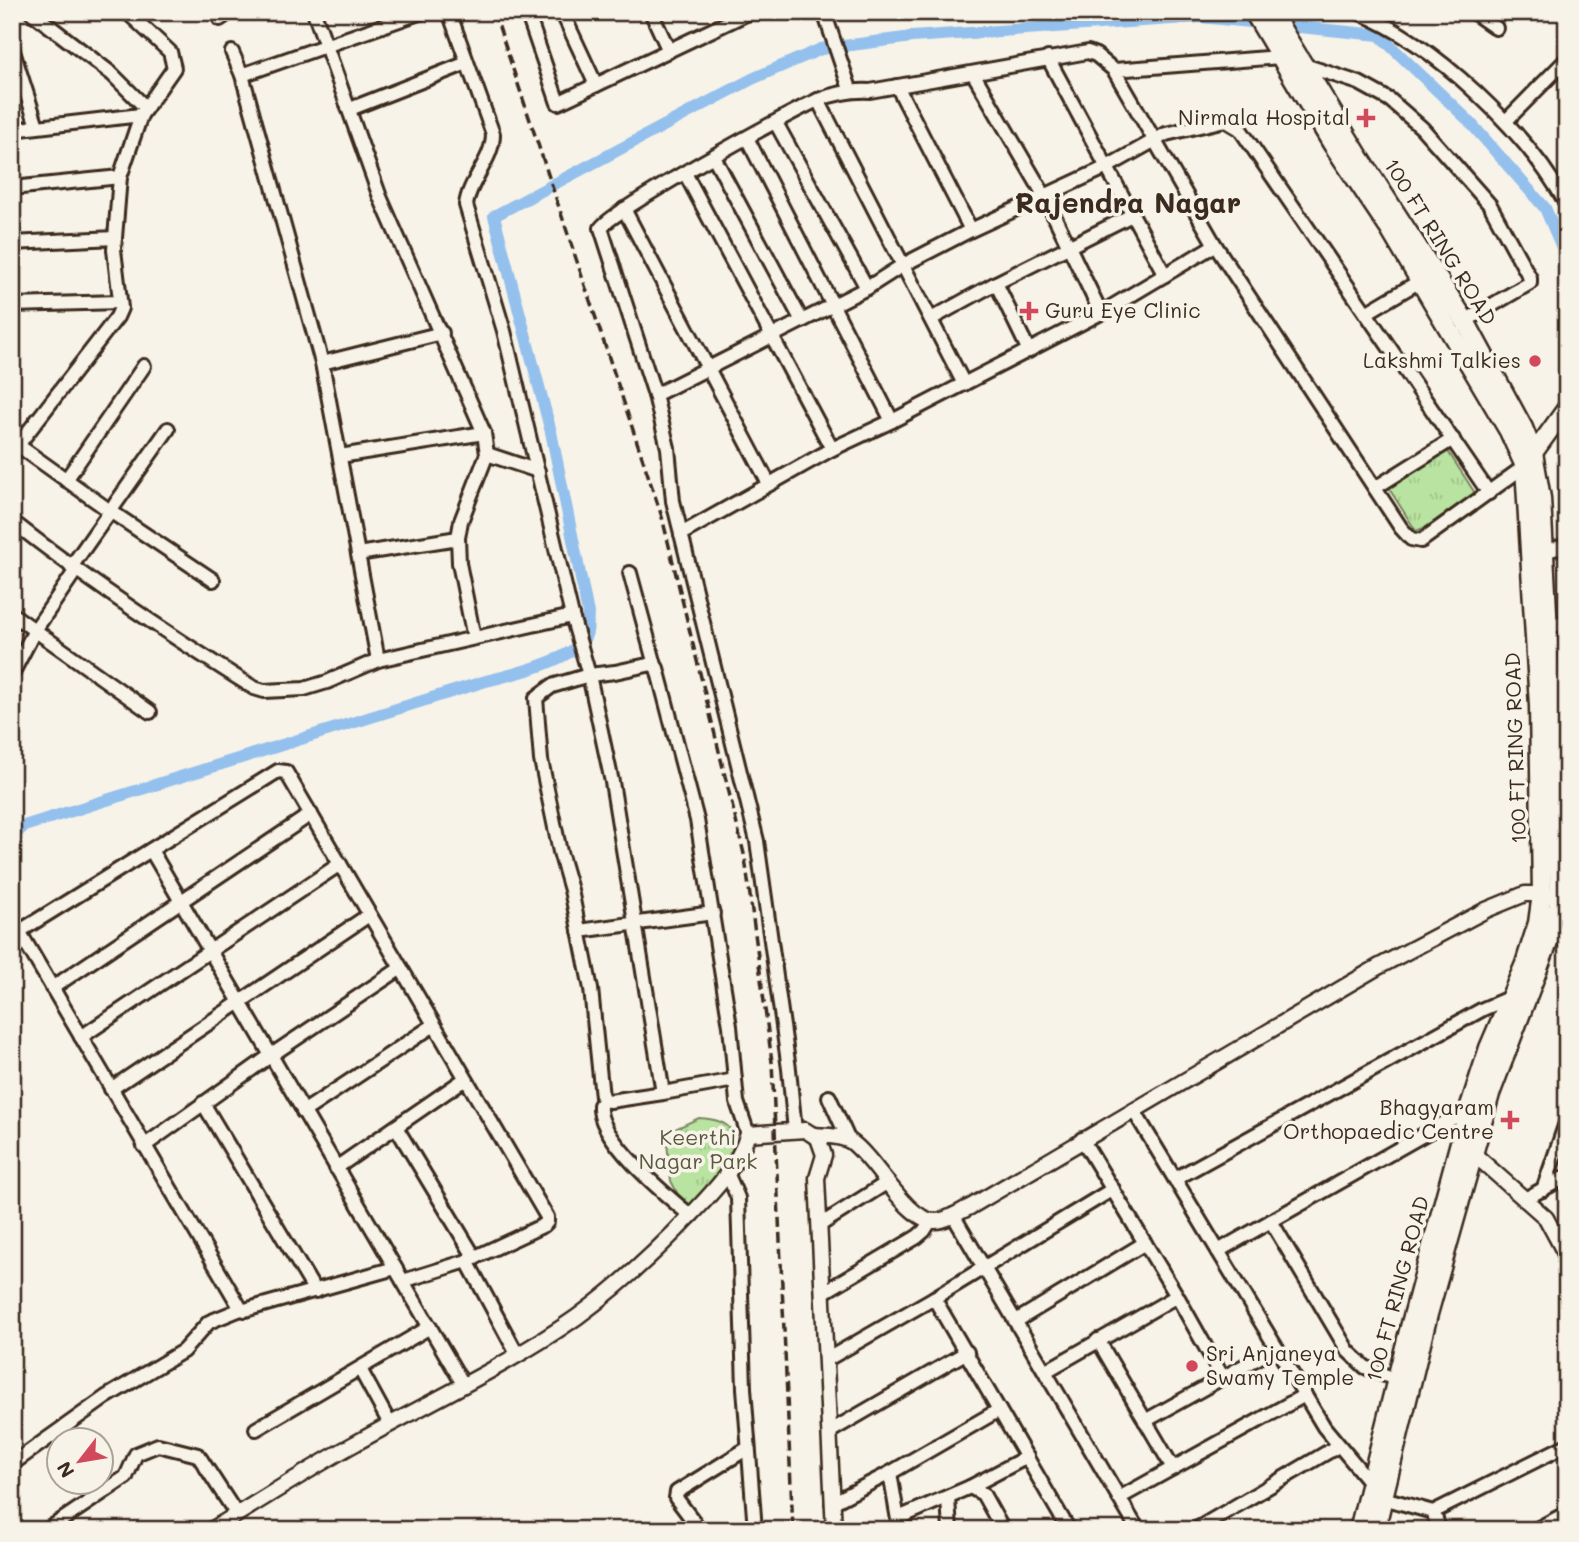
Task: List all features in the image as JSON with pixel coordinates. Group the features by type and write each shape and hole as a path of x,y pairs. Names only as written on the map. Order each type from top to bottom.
{"main road":[{"name":"100 FT RING ROAD","path":"1254,12 1288,54 1365,166 1465,321 1523,428 1529,460 1541,498 1548,628 1559,682 1561,755 1553,929 1430,1250 1359,1530"},
{"path":"1271,12 1288,54"},
{"name":"100 FT RING ROAD","path":"1288,54 1332,143 1389,228 1529,460 1539,706 1556,900 1535,933 1525,964 1489,1048 1469,1110 1467,1148 1375,1530"},
{"path":"1529,460 1567,407"}],"street":[{"path":"31,12 112,74 144,112"},
{"path":"127,12 170,52 174,68 144,112 120,177 114,250 121,308 117,317 15,443 213,580"},
{"path":"314,12 380,197 484,433 487,454 461,521 458,538 459,563 474,638"},
{"path":"242,75 422,12"},
{"path":"449,12 493,134 493,142 467,194 466,205 504,331 610,769 663,1093"},
{"path":"527,12 558,103 741,14"},
{"path":"562,12 596,85"},
{"path":"651,12 669,51"},
{"path":"824,12 850,89"},
{"path":"1357,12 1398,32 1456,76 1506,121 1554,182 1567,205"},
{"path":"1473,12 1496,28"},
{"path":"12,48 37,126"},
{"path":"232,52 242,75 322,363 378,660"},
{"path":"795,1131 789,1069 757,841 673,501 668,448 655,394 600,231 603,223 685,173 818,100 850,89 870,91 1088,52 1114,70 1215,245 1401,528 1411,539 1421,541 1489,493 1529,460"},
{"path":"1114,70 1288,54 1359,83 1390,100 1422,128 1490,205 1530,278 1530,283 1465,321"},
{"path":"1048,58 1165,275"},
{"path":"1506,121 1567,59"},
{"path":"350,109 467,63"},
{"path":"973,73 1044,195 1101,313"},
{"path":"897,86 971,230"},
{"path":"818,100 964,384"},
{"path":"12,130 144,112"},
{"path":"655,394 867,288 903,265 971,230 1107,167 1166,134 1225,120 1240,129 1489,493"},
{"path":"776,122 867,288"},
{"path":"747,138 892,421"},
{"path":"714,157 802,321"},
{"path":"685,173 832,449"},
{"path":"12,188 120,177"},
{"path":"624,209 769,484"},
{"path":"931,320 996,283 1132,215"},
{"path":"12,243 115,238"},
{"path":"681,534 832,449 1101,313 1215,245"},
{"path":"1366,313 1420,281"},
{"path":"996,283 1029,351"},
{"path":"12,305 120,302"},
{"path":"322,363 442,333"},
{"path":"66,480 144,366"},
{"path":"12,674 73,568 168,429"},
{"path":"340,456 484,433"},
{"path":"1375,488 1453,439"},
{"path":"487,454 538,471"},
{"path":"12,521 73,568 254,688 264,691 304,689 378,660 572,616"},
{"path":"358,554 458,538"},
{"path":"1544,552 1567,545"},
{"path":"211,1530 390,1424 517,1354 576,1317 612,1290 691,1216 728,1175 744,1147 748,1134 737,1102 730,1026 697,820 631,573"},
{"path":"12,614 150,712"},
{"path":"1548,628 1567,621"},
{"path":"655,665 589,675 552,686 536,698 541,760 590,989 604,1100 600,1105 601,1119 621,1150 658,1189 691,1216"},
{"path":"241,1309 52,988 16,934 278,771 286,772 547,1217 547,1222 471,1260 403,1281"},
{"path":"52,988 311,814"},
{"path":"151,850 463,1384"},
{"path":"81,1037 340,864"},
{"path":"813,1135 839,1137 849,1141 869,1158 911,1210 924,1219 937,1222 970,1207 1378,967 1486,911 1525,894 1556,900"},
{"path":"579,931 713,913"},
{"path":"111,1089 369,915"},
{"path":"144,1146 270,1056 401,968"},
{"path":"1175,1179 1483,1009 1511,997"},
{"path":"303,1112 434,1025"},
{"path":"336,1168 465,1079"},
{"path":"604,1100 735,1080"},
{"path":"829,1097 849,1141"},
{"path":"203,1103 315,1291"},
{"path":"1218,1251 1469,1110"},
{"path":"1134,1111 1305,1395 1338,1446 1383,1498 1433,1512 1567,1445"},
{"path":"1543,1190 1567,1120"},
{"path":"396,1126 471,1260 517,1354"},
{"path":"748,1134 806,1130 818,1138 824,1155 817,1178 834,1530"},
{"path":"1082,1139 1223,1378"},
{"path":"1467,1148 1546,1218 1567,1257"},
{"path":"728,1175 738,1198 748,1448 755,1530"},
{"path":"1525,1199 1567,1176"},
{"path":"820,1225 888,1182"},
{"path":"826,1360 985,1268 1112,1189"},
{"path":"953,1214 1138,1530"},
{"path":"824,1292 917,1237 930,1220"},
{"path":"1271,1221 1348,1351 1365,1367 1397,1380"},
{"path":"1016,1321 1145,1243"},
{"path":"12,1464 106,1397 183,1351 209,1322 241,1309 395,1268"},
{"path":"1045,1371 1177,1296"},
{"path":"934,1298 1069,1530"},
{"path":"256,1429 430,1327"},
{"path":"1098,1340 1173,1468"},
{"path":"1145,1420 1276,1348"},
{"path":"829,1432 967,1352"},
{"path":"360,1369 390,1424"},
{"path":"1119,1498 1305,1395"},
{"path":"832,1503 999,1410"},
{"path":"47,1530 126,1477 136,1454 158,1445 198,1455 237,1515"},
{"path":"1195,1530 1338,1446"},
{"path":"700,1530 676,1497 677,1492 748,1448"},
{"path":"890,1473 897,1525 1027,1457"},
{"path":"970,1486 983,1494 1003,1530"},
{"path":"948,1497 950,1530"},
{"path":"1433,1512 1440,1530"},
{"path":"1535,1530 1567,1513"}],"green space":[{"path":"1447,450 1475,493 1416,531 1388,487"},
{"name":"Keerthi Nagar Park","path":"699,1118 720,1122 731,1130 734,1142 721,1171 685,1208 671,1181 666,1133"}],"waterway":[{"path":"12,837 24,826 542,665 570,652 580,644 587,633 588,613 551,432 494,216 752,79 821,49 912,37 1201,17 1379,35 1468,120 1545,208 1567,259"}],"railway":[{"path":"494,12 662,517 745,858 772,1062 793,1530"}],"place":[{"name":"Nirmala Hospital","path":"1366,118"},
{"name":"Guru Eye Clinic","path":"1029,311"},
{"name":"Lakshmi Talkies","path":"1535,361"},
{"name":"Bhagyaram Orthopaedic Centre","path":"1510,1120"},
{"name":"Sri Anjaneya Swamy Temple","path":"1192,1366"}],"district":[{"name":"Rajendra Nagar","path":"1128,203"}]}
